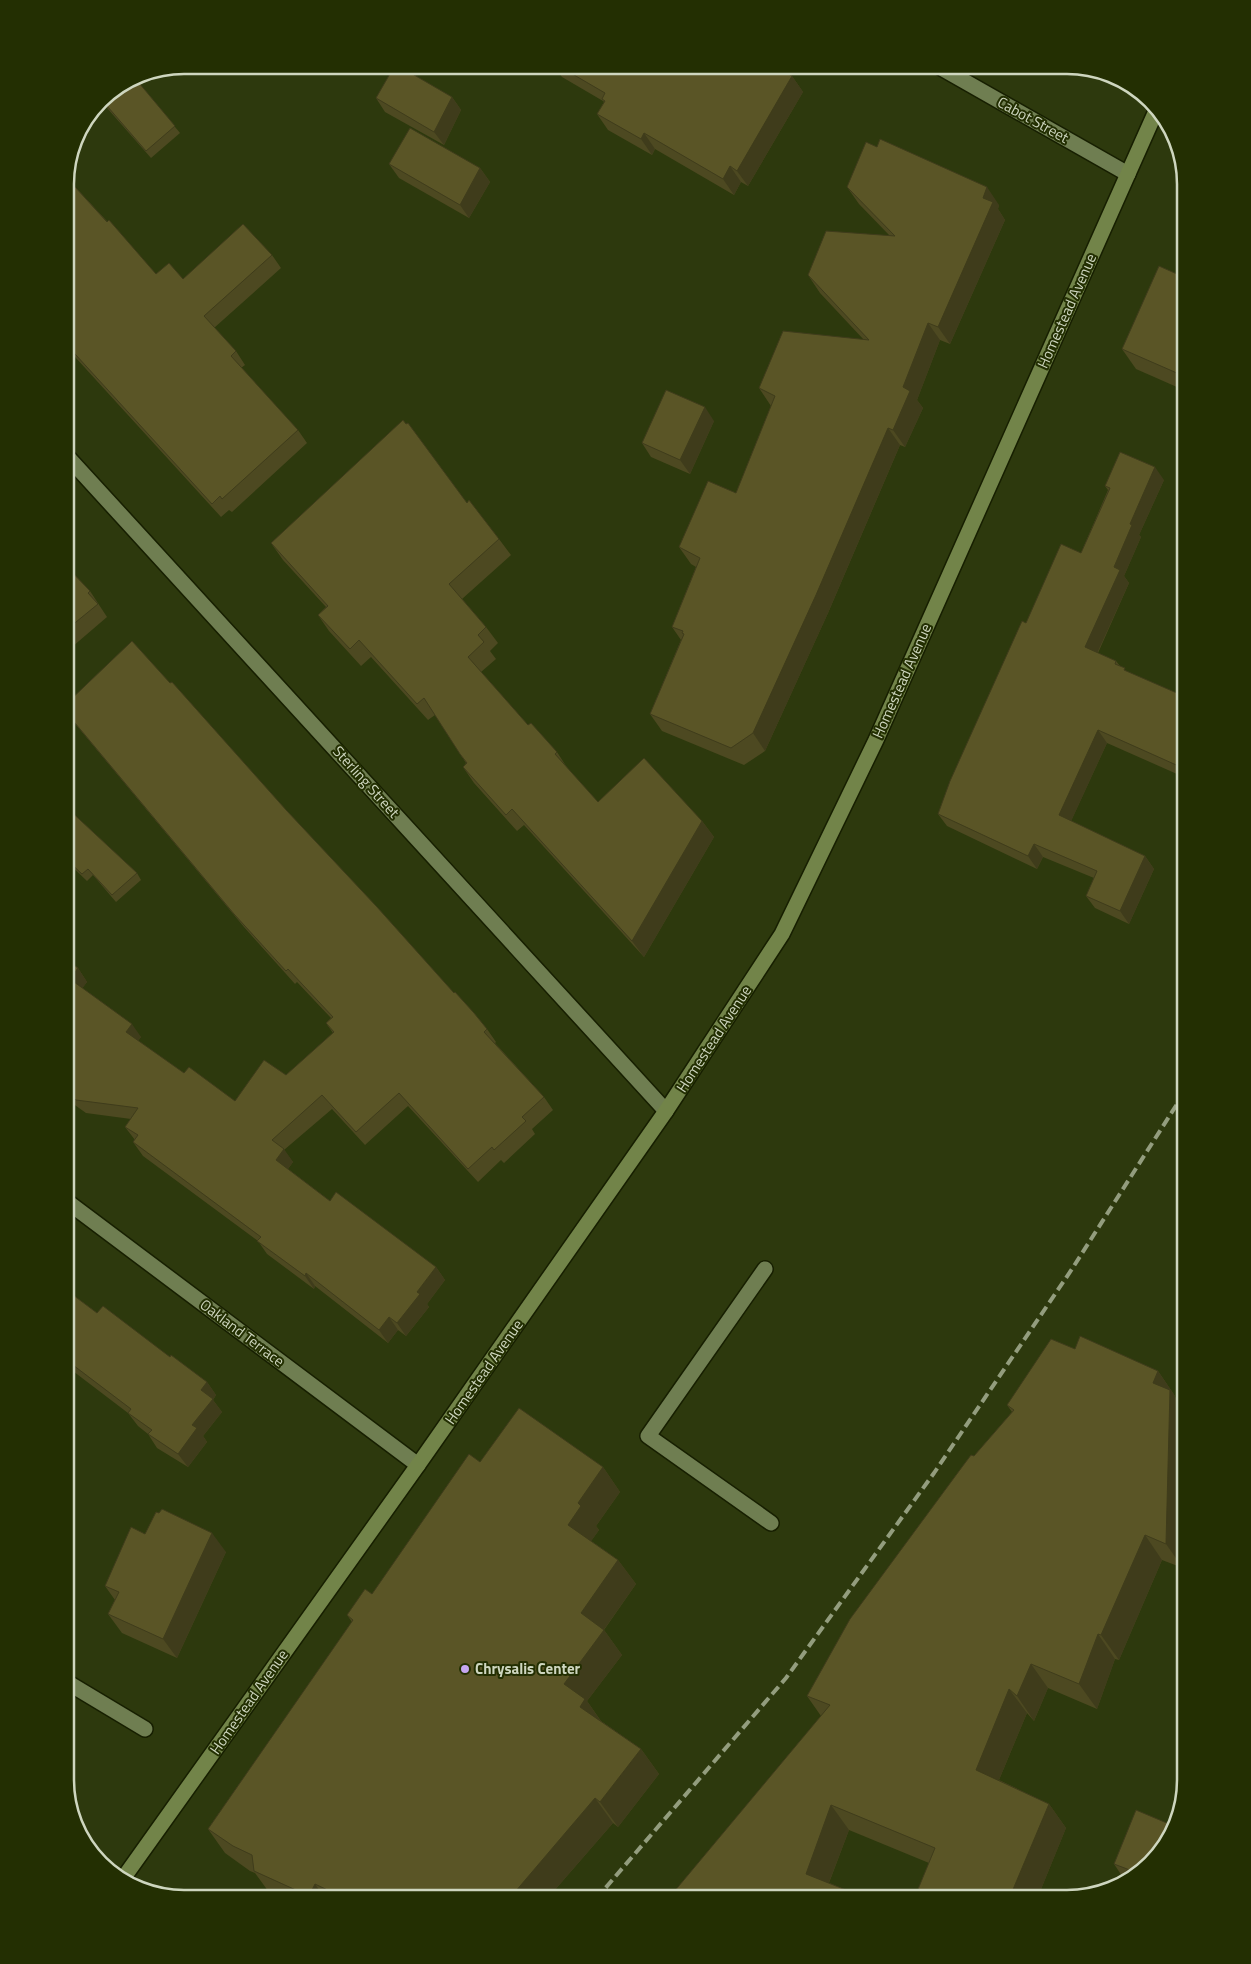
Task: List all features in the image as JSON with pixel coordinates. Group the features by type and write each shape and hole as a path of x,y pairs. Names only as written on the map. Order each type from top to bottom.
{"main road":[{"name":"Homestead Avenue","path":"126,1874 418,1465 666,1111 782,934 876,740 1154,116"}],"street":[{"name":"Cabot Street","path":"952,74 1128,174"},
{"name":"Sterling Street","path":"74,464 666,1111"},
{"name":"Oakland Terrace","path":"74,1207 418,1465"},
{"path":"765,1269 648,1436 771,1524"},
{"path":"74,1686 144,1729"}],"building":[{"path":"390,74 412,74 452,97 434,132 376,98"},
{"path":"572,74 788,74 792,76 737,171 730,166 723,179 644,133 641,139 597,114 605,101 602,99 605,93"},
{"path":"139,83 175,126 146,151 107,105 123,92"},
{"path":"410,128 480,168 460,205 389,164"},
{"path":"880,139 987,187 983,198 993,202 938,327 928,323 903,387 910,391 893,430 888,428 816,595 753,733 731,748 650,714 684,634 682,633 683,631 672,627 700,558 679,547 708,481 736,493 775,396 759,388 783,331 869,340 808,275 826,231 895,236 847,187 866,142 877,147"},
{"path":"74,186 107,222 109,220 156,274 169,263 183,279 243,224 272,255 204,316 236,351 231,356 298,430 222,499 220,496 212,504 74,353"},
{"path":"1159,266 1177,274 1177,373 1122,349"},
{"path":"666,390 705,407 680,460 642,443"},
{"path":"403,420 406,424 408,423 467,503 469,500 499,539 449,584 486,627 478,635 484,642 468,657 528,725 531,723 557,752 555,754 598,802 644,758 702,821 632,941 512,809 506,815 463,767 467,763 424,698 417,704 359,640 350,649 318,615 328,606 271,543"},
{"path":"1120,452 1155,467 1130,524 1132,525 1114,567 1120,570 1085,647 1116,661 1115,664 1125,668 1124,670 1177,693 1177,765 1098,730 1059,815 1145,856 1120,911 1086,896 1097,871 1034,844 1028,856 938,814 950,781 1022,621 1026,623 1061,544 1081,553 1110,488 1105,486"},
{"path":"74,574 90,591 88,593 98,604 74,624"},
{"path":"132,641 170,683 172,682 287,811 474,1013 487,1029 484,1032 544,1097 522,1117 526,1121 494,1150 492,1147 468,1169 399,1093 356,1132 322,1095 272,1140 284,1149 276,1160 330,1201 336,1192 436,1267 417,1292 420,1294 397,1323 389,1317 379,1330 306,1273 305,1276 257,1241 261,1237 133,1142 138,1135 125,1127 138,1108 74,1098 74,982 132,1024 126,1032 184,1073 189,1067 235,1101 264,1060 286,1075 334,1032 326,1023 333,1017 288,969 286,971 234,914 74,722 74,696"},
{"path":"74,814 137,873 112,895 88,869 82,874 74,866"},
{"path":"74,965 78,968 74,974"},
{"path":"74,1296 97,1313 103,1306 170,1357 171,1355 207,1382 201,1390 213,1399 192,1425 197,1428 178,1454 148,1434 152,1430 128,1413 131,1409 74,1366"},
{"path":"1080,1336 1158,1371 1153,1383 1170,1390 1166,1544 1145,1535 1101,1635 1098,1634 1079,1684 1031,1664 1017,1696 1009,1689 976,1770 1049,1804 1013,1890 918,1890 935,1848 831,1805 806,1874 846,1890 676,1890 830,1705 807,1696 850,1619 971,1455 974,1456 1014,1410 1007,1405 1051,1339 1075,1349"},
{"name":"Chrysalis Center","path":"519,1408 603,1467 578,1503 581,1506 568,1525 618,1560 581,1613 604,1630 564,1684 585,1699 580,1707 641,1749 600,1802 595,1798 517,1890 327,1890 315,1884 312,1890 296,1890 254,1871 252,1855 233,1846 208,1829 353,1620 347,1615 365,1589 372,1594 469,1454 480,1462"},
{"path":"162,1509 212,1533 163,1639 108,1614 119,1592 105,1586 131,1527 145,1534 156,1512 159,1513"},
{"path":"1136,1810 1168,1824 1150,1853 1130,1870 1114,1864"}],"railway":[{"path":"604,1890 786,1678 934,1473 1072,1269 1177,1104"}],"place":[{"name":"Chrysalis Center","path":"465,1669"}]}
